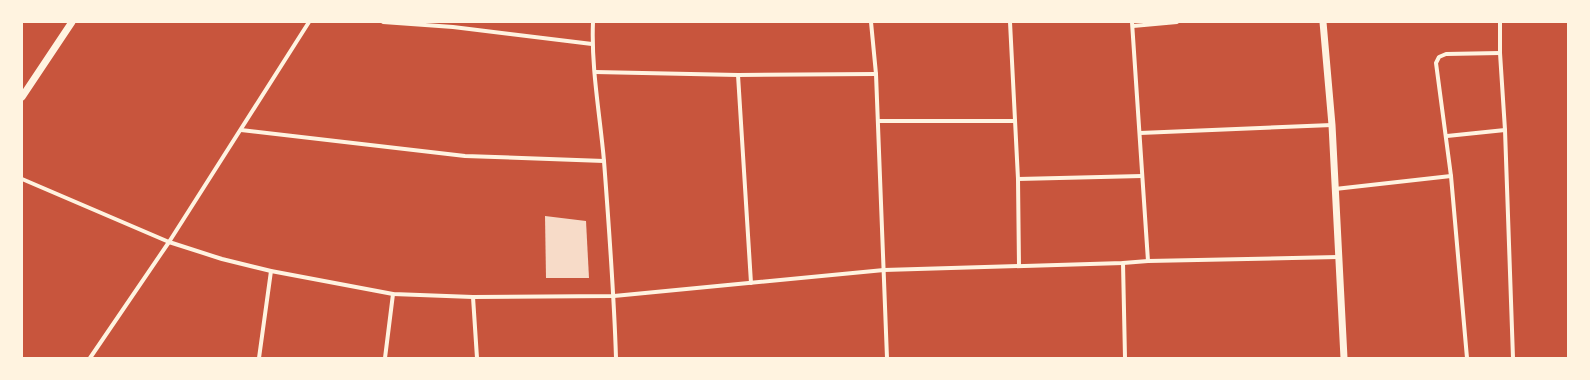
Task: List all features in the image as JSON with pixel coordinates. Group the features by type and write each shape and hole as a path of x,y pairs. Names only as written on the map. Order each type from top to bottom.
{"street":[{"path":"22,97 72,22"},
{"path":"90,358 169,242 309,22"},
{"path":"383,22 453,27 592,44"},
{"path":"593,22 592,44 604,161 614,296 616,358"},
{"path":"871,22 876,74 887,358"},
{"path":"1010,22 1018,179 1019,266"},
{"path":"1148,261 1132,24 1177,22"},
{"path":"1323,22 1332,125 1344,358"},
{"path":"1500,22 1513,358"},
{"path":"1467,358 1447,136 1436,63 1438,57 1446,54 1500,53"},
{"path":"595,72 738,75 876,74"},
{"path":"738,75 751,283"},
{"path":"878,121 1015,121"},
{"path":"1140,133 1332,125"},
{"path":"241,130 465,156 604,161"},
{"path":"1447,136 1505,130"},
{"path":"1018,179 1142,176"},
{"path":"1335,189 1451,176"},
{"path":"22,179 169,242 222,259 272,271 393,294 473,296 614,296 884,270 1148,261 1338,257"},
{"path":"1123,263 1125,358"},
{"path":"259,358 272,271"},
{"path":"385,358 393,294"},
{"path":"473,296 477,358"}],"building":[{"path":"545,216 586,221 589,278 546,278"}]}
